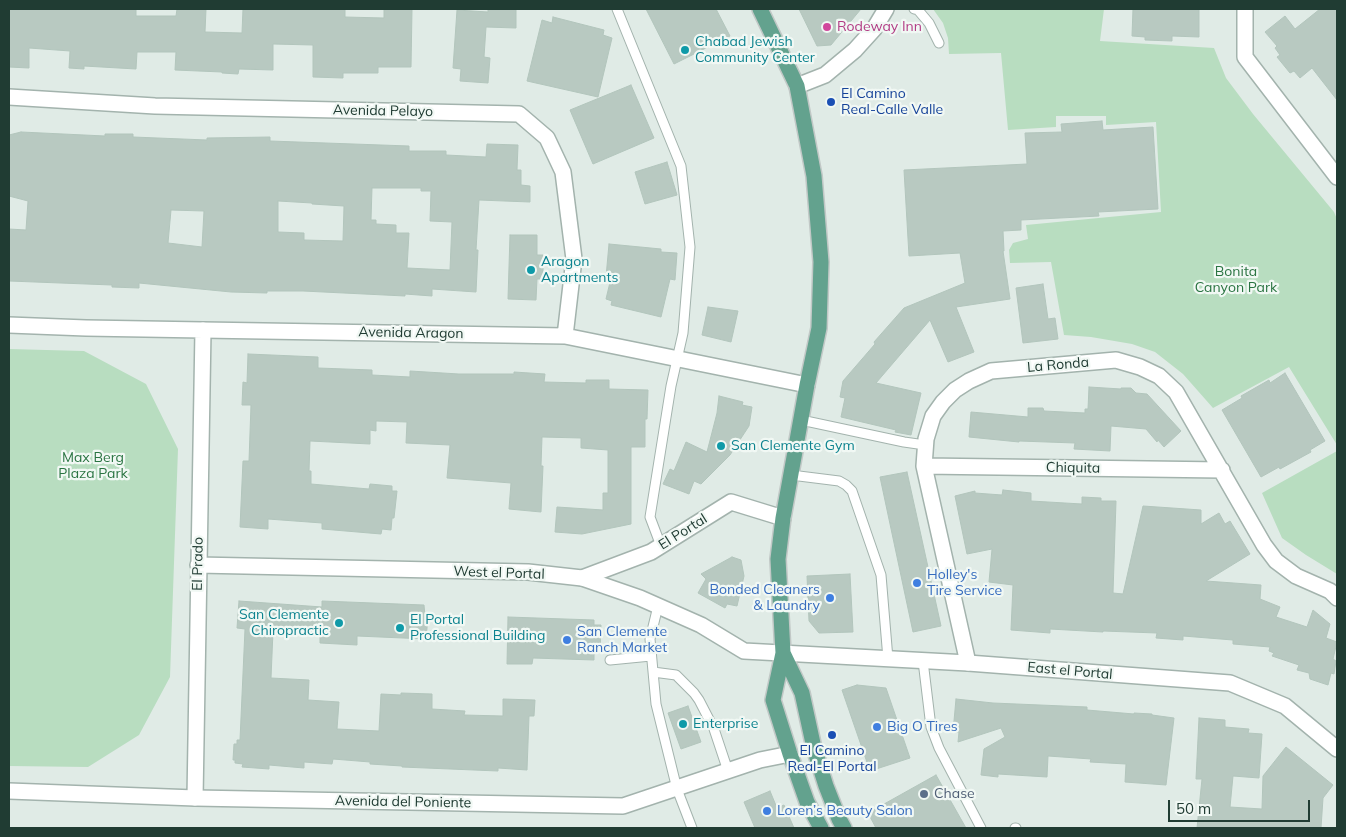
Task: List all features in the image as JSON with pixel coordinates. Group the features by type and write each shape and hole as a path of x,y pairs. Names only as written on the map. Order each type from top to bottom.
{"main road":[{"path":"760,9 797,86 814,176 820,262 819,328 783,518 778,559 783,652 773,700 807,802 821,828"},
{"path":"783,652 802,693 814,748 826,786 844,828"}],"street":[{"path":"797,86 825,76 855,50 874,29 886,9"},
{"path":"1245,9 1244,57 1337,177"},
{"name":"Avenida Pelayo","path":"9,97 155,106 519,114 547,138 563,172 574,259 565,336"},
{"name":"Avenida Aragon","path":"9,325 565,336 808,385"},
{"name":"El Prado","path":"195,798 203,330"},
{"name":"La Ronda","path":"968,663 924,466 925,444 933,416 943,402 955,390 991,371 1116,360 1140,367 1159,376 1176,392 1264,545 1276,561 1296,576 1330,591 1337,598"},
{"name":"Chiquita","path":"924,466 1222,470"},
{"name":"El Portal","path":"582,578 651,552 731,502 783,518"},
{"name":"West el Portal","path":"198,566 528,572 582,578 658,606 701,625 744,651 783,652"},
{"name":"East el Portal","path":"783,652 968,663 1230,684 1285,706 1337,746"},
{"name":"Avenida del Poniente","path":"9,791 195,798 623,806 760,760 790,754"}],"lane":[{"path":"617,9 680,166 690,247 683,333 671,386 650,517 661,546"},
{"path":"914,9 918,10 929,23 939,43"},
{"path":"801,420 904,442 925,444"},
{"path":"791,475 839,481 852,492 881,575 888,659"},
{"path":"658,606 650,639 656,704 676,789 692,828"},
{"path":"610,660 651,656"},
{"path":"923,661 931,727 939,748 981,828"},
{"path":"653,672 676,676 699,700 714,729 728,771"}],"green space":[{"name":"Bonita Canyon Park","path":"933,9 1104,9 1100,41 1214,48 1226,78 1253,114 1334,212 1337,219 1337,445 1289,367 1213,408 1183,374 1155,352 1132,344 1091,337 1064,335 1051,262 1010,263 1009,250 1013,243 1028,239 1026,225 1161,212 1156,122 1106,125 1106,116 1056,116 1056,127 1008,130 1001,53 949,54 948,38 943,23"},
{"name":"Max Berg Plaza Park","path":"9,349 84,351 146,384 178,449 170,677 139,735 88,767 9,766"},
{"path":"1337,451 1337,574 1282,538 1262,493"}],"building":[{"path":"9,9 136,9 136,16 176,16 177,9 206,9 205,32 242,33 243,9 345,9 345,17 384,18 384,9 412,9 411,67 378,67 378,73 343,73 343,78 313,77 313,45 273,44 273,70 239,69 238,74 175,70 176,52 137,52 136,69 84,66 84,69 69,68 70,51 29,48 29,68 9,67"},
{"path":"488,9 516,9 516,28 486,27 484,57 490,58 488,83 460,81 461,69 453,68 457,10 488,12"},
{"name":"Chabad Jewish Community Center","path":"646,9 716,9 730,36 674,64"},
{"name":"Rodeway Inn","path":"799,9 861,9 831,45 817,46"},
{"path":"1133,9 1199,9 1199,37 1172,36 1172,41 1145,40 1145,37 1132,36"},
{"path":"1320,9 1337,9 1337,100 1312,68 1300,78 1294,71 1290,73 1277,57 1280,55 1275,48 1277,46 1265,32 1285,16 1295,29"},
{"path":"553,17 604,30 603,35 612,38 598,97 527,81 542,20 552,23"},
{"path":"631,85 654,138 593,164 570,110"},
{"path":"1102,121 1103,130 1153,127 1158,209 1098,212 1099,216 1021,220 1021,230 1003,231 1003,251 1010,299 956,307 974,352 948,362 930,320 876,383 921,393 911,435 841,417 845,398 840,397 843,381 904,308 965,283 960,253 909,256 904,170 1027,164 1025,133 1062,132 1061,124"},
{"path":"21,132 105,136 105,134 133,134 133,137 207,140 207,138 270,137 270,141 409,146 409,151 446,151 446,155 486,157 487,144 518,145 517,170 521,170 521,185 530,186 530,202 479,200 476,292 432,289 432,296 303,291 267,291 267,293 231,292 139,283 139,288 112,287 112,285 9,281 9,229 26,230 28,201 9,196 9,135","holes":["372,188 421,188 421,191 431,191 430,221 452,222 450,270 407,268 409,233 396,233 396,225 376,224 376,220 371,220","278,201 344,206 343,241 304,240 304,233 278,232","171,210 204,211 202,247 168,243"]},
{"path":"667,162 677,195 645,204 635,172"},
{"name":"Aragon Apartments","path":"510,235 537,235 537,255 543,255 543,279 537,279 536,300 508,299"},
{"path":"609,244 661,249 661,252 677,253 675,280 670,279 661,317 611,305 612,301 606,299 611,278 606,277"},
{"path":"1043,284 1048,319 1055,318 1058,339 1023,343 1016,288"},
{"path":"708,307 738,311 731,342 702,335"},
{"path":"248,354 318,357 318,368 372,370 372,375 410,377 410,371 459,374 514,374 514,372 545,374 544,382 586,383 586,380 609,380 609,389 648,390 645,447 631,447 631,524 582,534 555,532 557,507 603,510 603,493 608,493 608,450 581,448 581,438 542,437 541,512 509,509 511,483 447,478 450,445 406,443 407,422 376,421 376,431 370,430 370,444 310,441 309,471 311,471 311,484 369,489 370,484 392,486 392,491 397,491 391,530 382,529 381,534 322,529 322,523 268,519 268,529 240,527 243,461 249,461 251,405 242,405 243,382 247,383"},
{"path":"1285,373 1325,441 1310,450 1311,452 1261,477 1222,410 1242,398 1241,396 1269,380 1270,383"},
{"path":"1089,387 1131,388 1136,393 1147,394 1181,431 1164,447 1146,429 1111,426 1110,451 1074,449 1075,443 1019,442 969,437 971,412 1028,417 1028,408 1043,408 1044,411 1085,413 1085,409 1088,409"},
{"name":"San Clemente Gym","path":"719,396 743,402 742,405 752,407 749,426 730,455 701,484 694,481 689,494 663,484 670,469 674,471 686,442 707,452 717,413"},
{"name":"Holley's Tire Service","path":"907,472 941,626 913,632 880,477"},
{"path":"1003,490 1031,493 1031,501 1082,504 1082,497 1101,498 1101,501 1116,501 1113,593 1123,594 1143,506 1201,510 1201,524 1219,513 1225,524 1230,521 1250,554 1206,581 1261,585 1260,599 1280,607 1276,617 1307,627 1313,610 1330,624 1326,638 1337,642 1333,659 1336,661 1334,674 1331,673 1328,685 1310,679 1309,673 1297,670 1299,665 1272,656 1274,653 1269,651 1270,647 1233,644 1233,640 1183,636 1183,640 1156,638 1157,633 1050,629 1050,633 1011,630 1013,585 989,582 992,549 967,554 955,496 975,491 975,493 1002,495"},
{"path":"732,557 741,560 744,576 737,606 727,604 725,608 698,593 706,579 701,574"},
{"name":"Bonded Cleaners & Laundry","path":"850,574 853,632 819,633 809,621 807,576"},
{"path":"239,601 322,607 322,601 424,605 425,616 428,617 426,639 357,636 357,645 320,643 320,635 273,631 271,678 309,680 308,700 339,702 337,729 379,731 381,694 432,694 432,709 465,711 464,715 503,716 503,699 535,700 534,716 529,716 527,770 498,768 498,771 402,767 333,759 332,764 304,762 304,768 269,765 269,769 242,767 243,764 235,763 235,760 233,760 234,744 237,744 237,740 240,740 245,629 237,628"},
{"name":"San Clemente Ranch Market","path":"508,617 594,620 594,625 601,625 600,653 594,653 594,660 533,658 532,664 507,664"},
{"name":"Big O Tires","path":"857,685 886,688 910,758 870,771 842,690"},
{"path":"956,699 993,703 1087,707 1087,710 1152,714 1174,718 1166,785 1125,782 1126,764 1090,762 1091,759 1048,756 1047,777 998,774 998,777 981,775 984,749 1005,737 1001,728 958,742 959,732 953,732"},
{"name":"Enterprise","path":"688,706 701,742 681,749 668,713"},
{"path":"1199,718 1225,720 1225,727 1249,729 1248,733 1262,734 1259,778 1233,776 1230,807 1262,809 1263,776 1286,747 1333,785 1323,798 1321,828 1197,828 1202,779 1196,779"},
{"name":"Chase","path":"936,775 966,828 876,828 868,813"},
{"name":"Loren’s Beauty Salon","path":"770,791 777,808 784,805 794,828 755,828 744,802"}],"place":[{"name":"Rodeway Inn","path":"827,27"},
{"name":"Chabad Jewish Community Center","path":"685,50"},
{"name":"El Camino Real-Calle Valle","path":"831,102"},
{"name":"Aragon Apartments","path":"531,270"},
{"name":"San Clemente Gym","path":"721,446"},
{"name":"Holley's Tire Service","path":"917,583"},
{"name":"Bonded Cleaners & Laundry","path":"830,598"},
{"name":"San Clemente Chiropractic","path":"339,623"},
{"name":"El Portal Professional Building","path":"400,628"},
{"name":"San Clemente Ranch Market","path":"567,640"},
{"name":"Enterprise","path":"683,724"},
{"name":"Big O Tires","path":"877,727"},
{"name":"El Camino Real-El Portal","path":"832,735"},
{"name":"Chase","path":"924,794"},
{"name":"Loren’s Beauty Salon","path":"767,811"}]}
